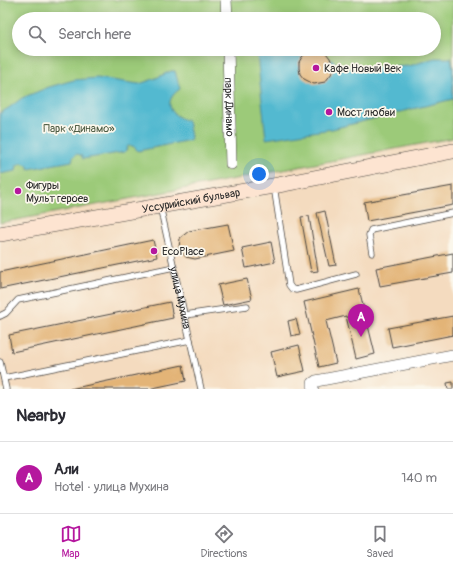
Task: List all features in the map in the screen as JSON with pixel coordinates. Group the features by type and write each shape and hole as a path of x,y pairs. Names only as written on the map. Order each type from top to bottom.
{"street":[{"path":"226,0 226,12"},
{"name":"парк Динамо","path":"228,56 231,164"},
{"name":"Уссурийский бульвар","path":"0,234 274,186 453,151"},
{"path":"315,385 453,355"}],"lane":[{"path":"274,186 289,285 292,289 296,290 356,274"},
{"name":"улица Мухина","path":"160,206 201,389"},
{"path":"372,253 369,235 371,230 453,213"},
{"path":"0,316 6,313 18,300 174,267"},
{"path":"185,315 247,306"},
{"path":"4,378 190,340"},
{"path":"0,362 6,389"}],"green space":[{"name":"Парк «Динамо»","path":"0,0 453,0 453,138 0,223"}],"water":[{"path":"257,56 322,56 334,61 337,67 345,69 409,66 434,58 451,58 453,68 453,99 332,129 266,139"},
{"path":"171,71 175,71 180,89 171,98 170,108 177,116 188,121 191,137 190,140 138,151 133,146 128,146 125,152 83,159 81,155 76,154 72,161 29,169 27,165 22,163 17,165 16,171 0,174 0,113 22,98 49,87 74,80 97,78 139,84"}],"building":[{"path":"328,56 333,68 332,73 325,82 314,84 304,79 300,74 299,68 299,62 302,57"},
{"path":"453,186 453,205 367,221 364,202"},
{"path":"325,211 336,265 329,266 317,213"},
{"path":"309,216 318,271 311,272 301,217"},
{"path":"228,224 234,251 195,259 186,257 179,249 180,238 189,231"},
{"path":"153,240 157,257 0,289 0,272"},
{"path":"271,242 275,262 246,268 242,248"},
{"path":"453,253 453,273 380,286 376,268"},
{"path":"247,279 252,299 223,305 218,285"},
{"path":"359,289 375,354 356,359 346,316 326,321 336,363 319,367 304,302"},
{"path":"170,302 173,318 12,352 9,335"},
{"path":"453,316 453,335 392,347 388,328"},
{"path":"296,319 300,334 291,336 288,321"},
{"path":"299,345 305,371 277,377 271,352"},
{"path":"183,365 186,381 148,389 70,389"},
{"path":"453,382 453,389 448,389 447,383"}],"place":[{"name":"Кафе Новый Век","path":"316,68"},
{"name":"Мост любви","path":"329,112"},
{"name":"Фигуры Мульт героев","path":"18,191"},
{"name":"EcoPlace","path":"154,251"},
{"name":"Али","path":"361,337"}]}
